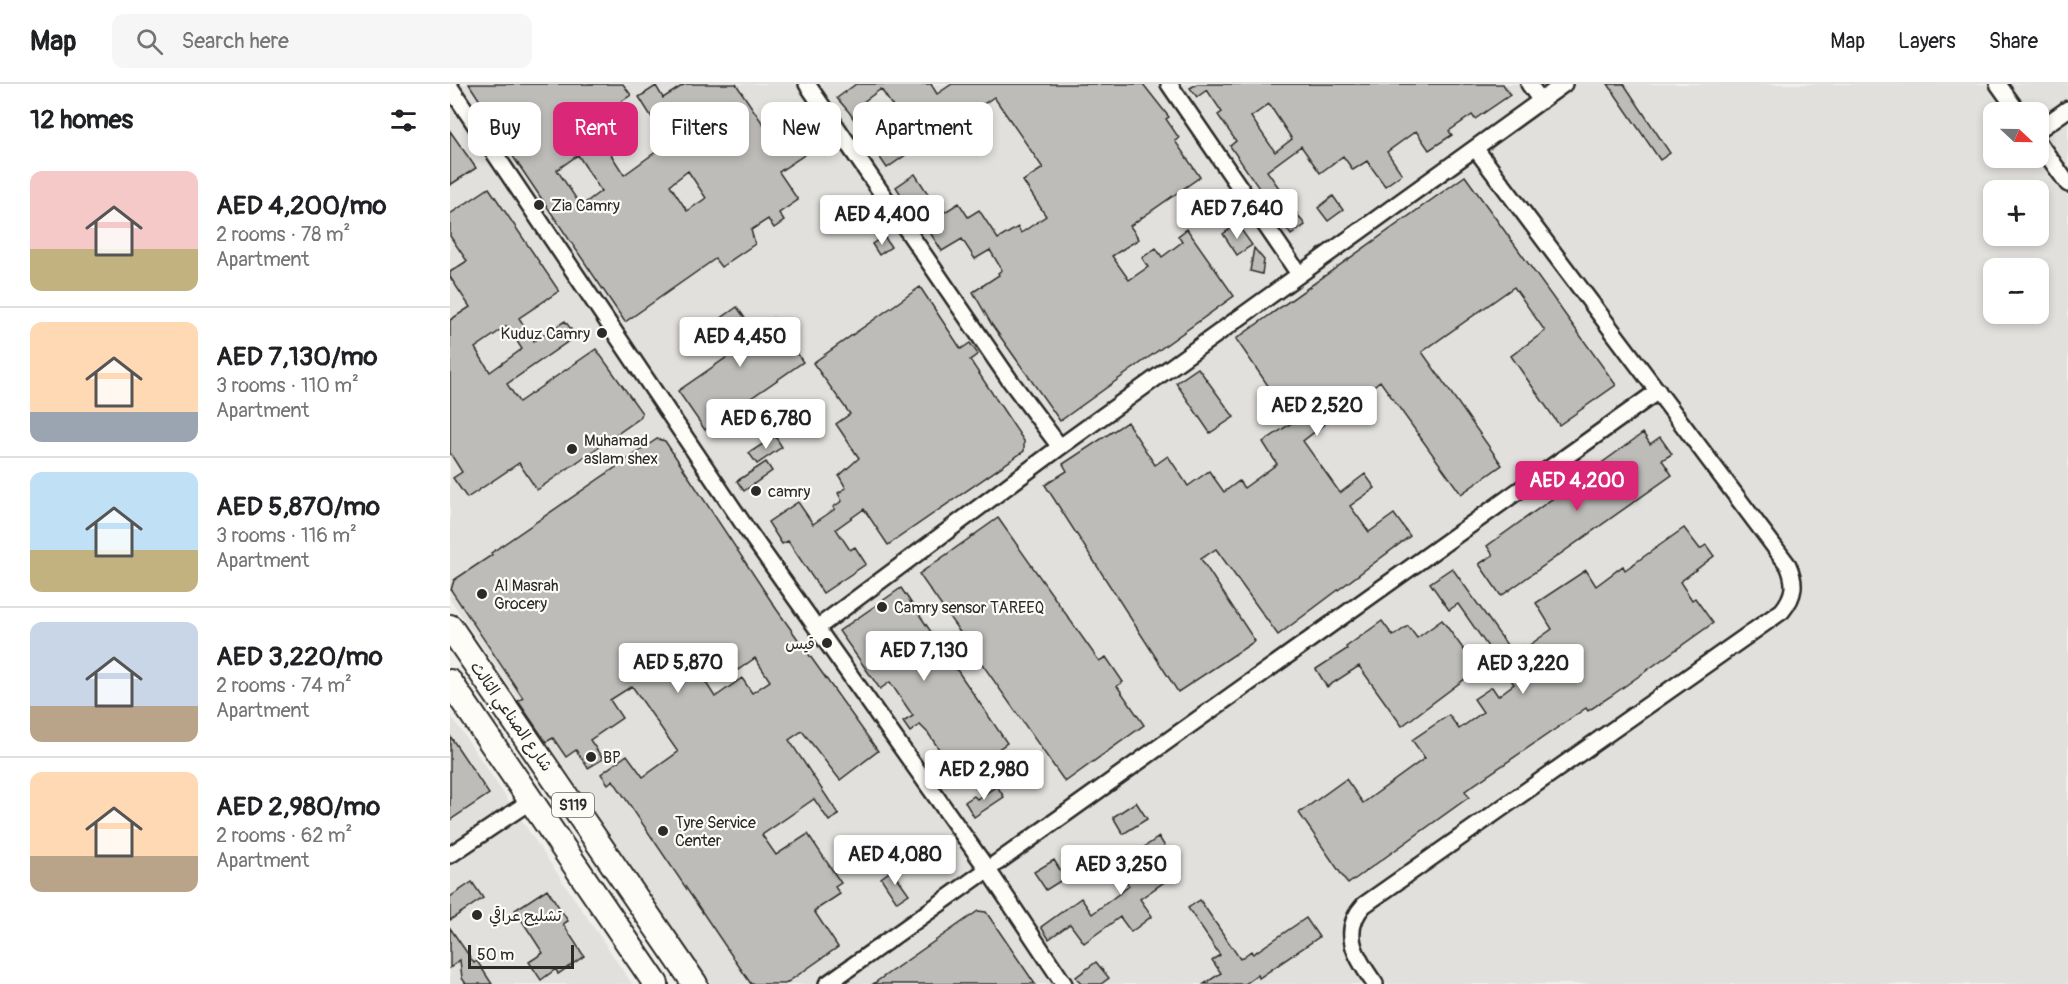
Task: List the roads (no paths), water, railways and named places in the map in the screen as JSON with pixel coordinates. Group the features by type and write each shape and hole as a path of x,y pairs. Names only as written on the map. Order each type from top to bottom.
{"main road":[{"name":"شارع الصناعي الثالث","path":"450,627 695,984"},
{"name":"شارع الصناعي الثالث","path":"450,682 656,984"}],"street":[{"path":"807,84 1009,379 1060,447"},
{"path":"1169,84 1299,274"},
{"path":"1529,84 1541,101"},
{"path":"817,628 1060,447 1564,84"},
{"path":"1998,84 2011,102"},
{"path":"450,87 748,531 988,870 1064,984"},
{"path":"2049,123 2068,110"},
{"path":"1369,982 1352,945 1350,934 1357,913 1364,905 1782,610 1790,601 1794,589 1793,576 1788,565 1475,148"},
{"path":"2049,157 2068,184"},
{"path":"827,984 1658,392"},
{"path":"450,855 532,800"}],"place":[{"name":"Zia Camry","path":"539,205"},
{"name":"Kuduz Camry","path":"602,333"},
{"name":"Muhamad aslam shex","path":"572,449"},
{"name":"camry","path":"756,491"},
{"name":"Al Masrah Grocery","path":"482,594"},
{"name":"Camry sensor TAREEQ","path":"882,607"},
{"name":"قيس","path":"827,643"},
{"name":"BP","path":"591,757"},
{"name":"Tyre Service Center","path":"663,831"},
{"name":"تشليح عراقي","path":"477,915"}]}
